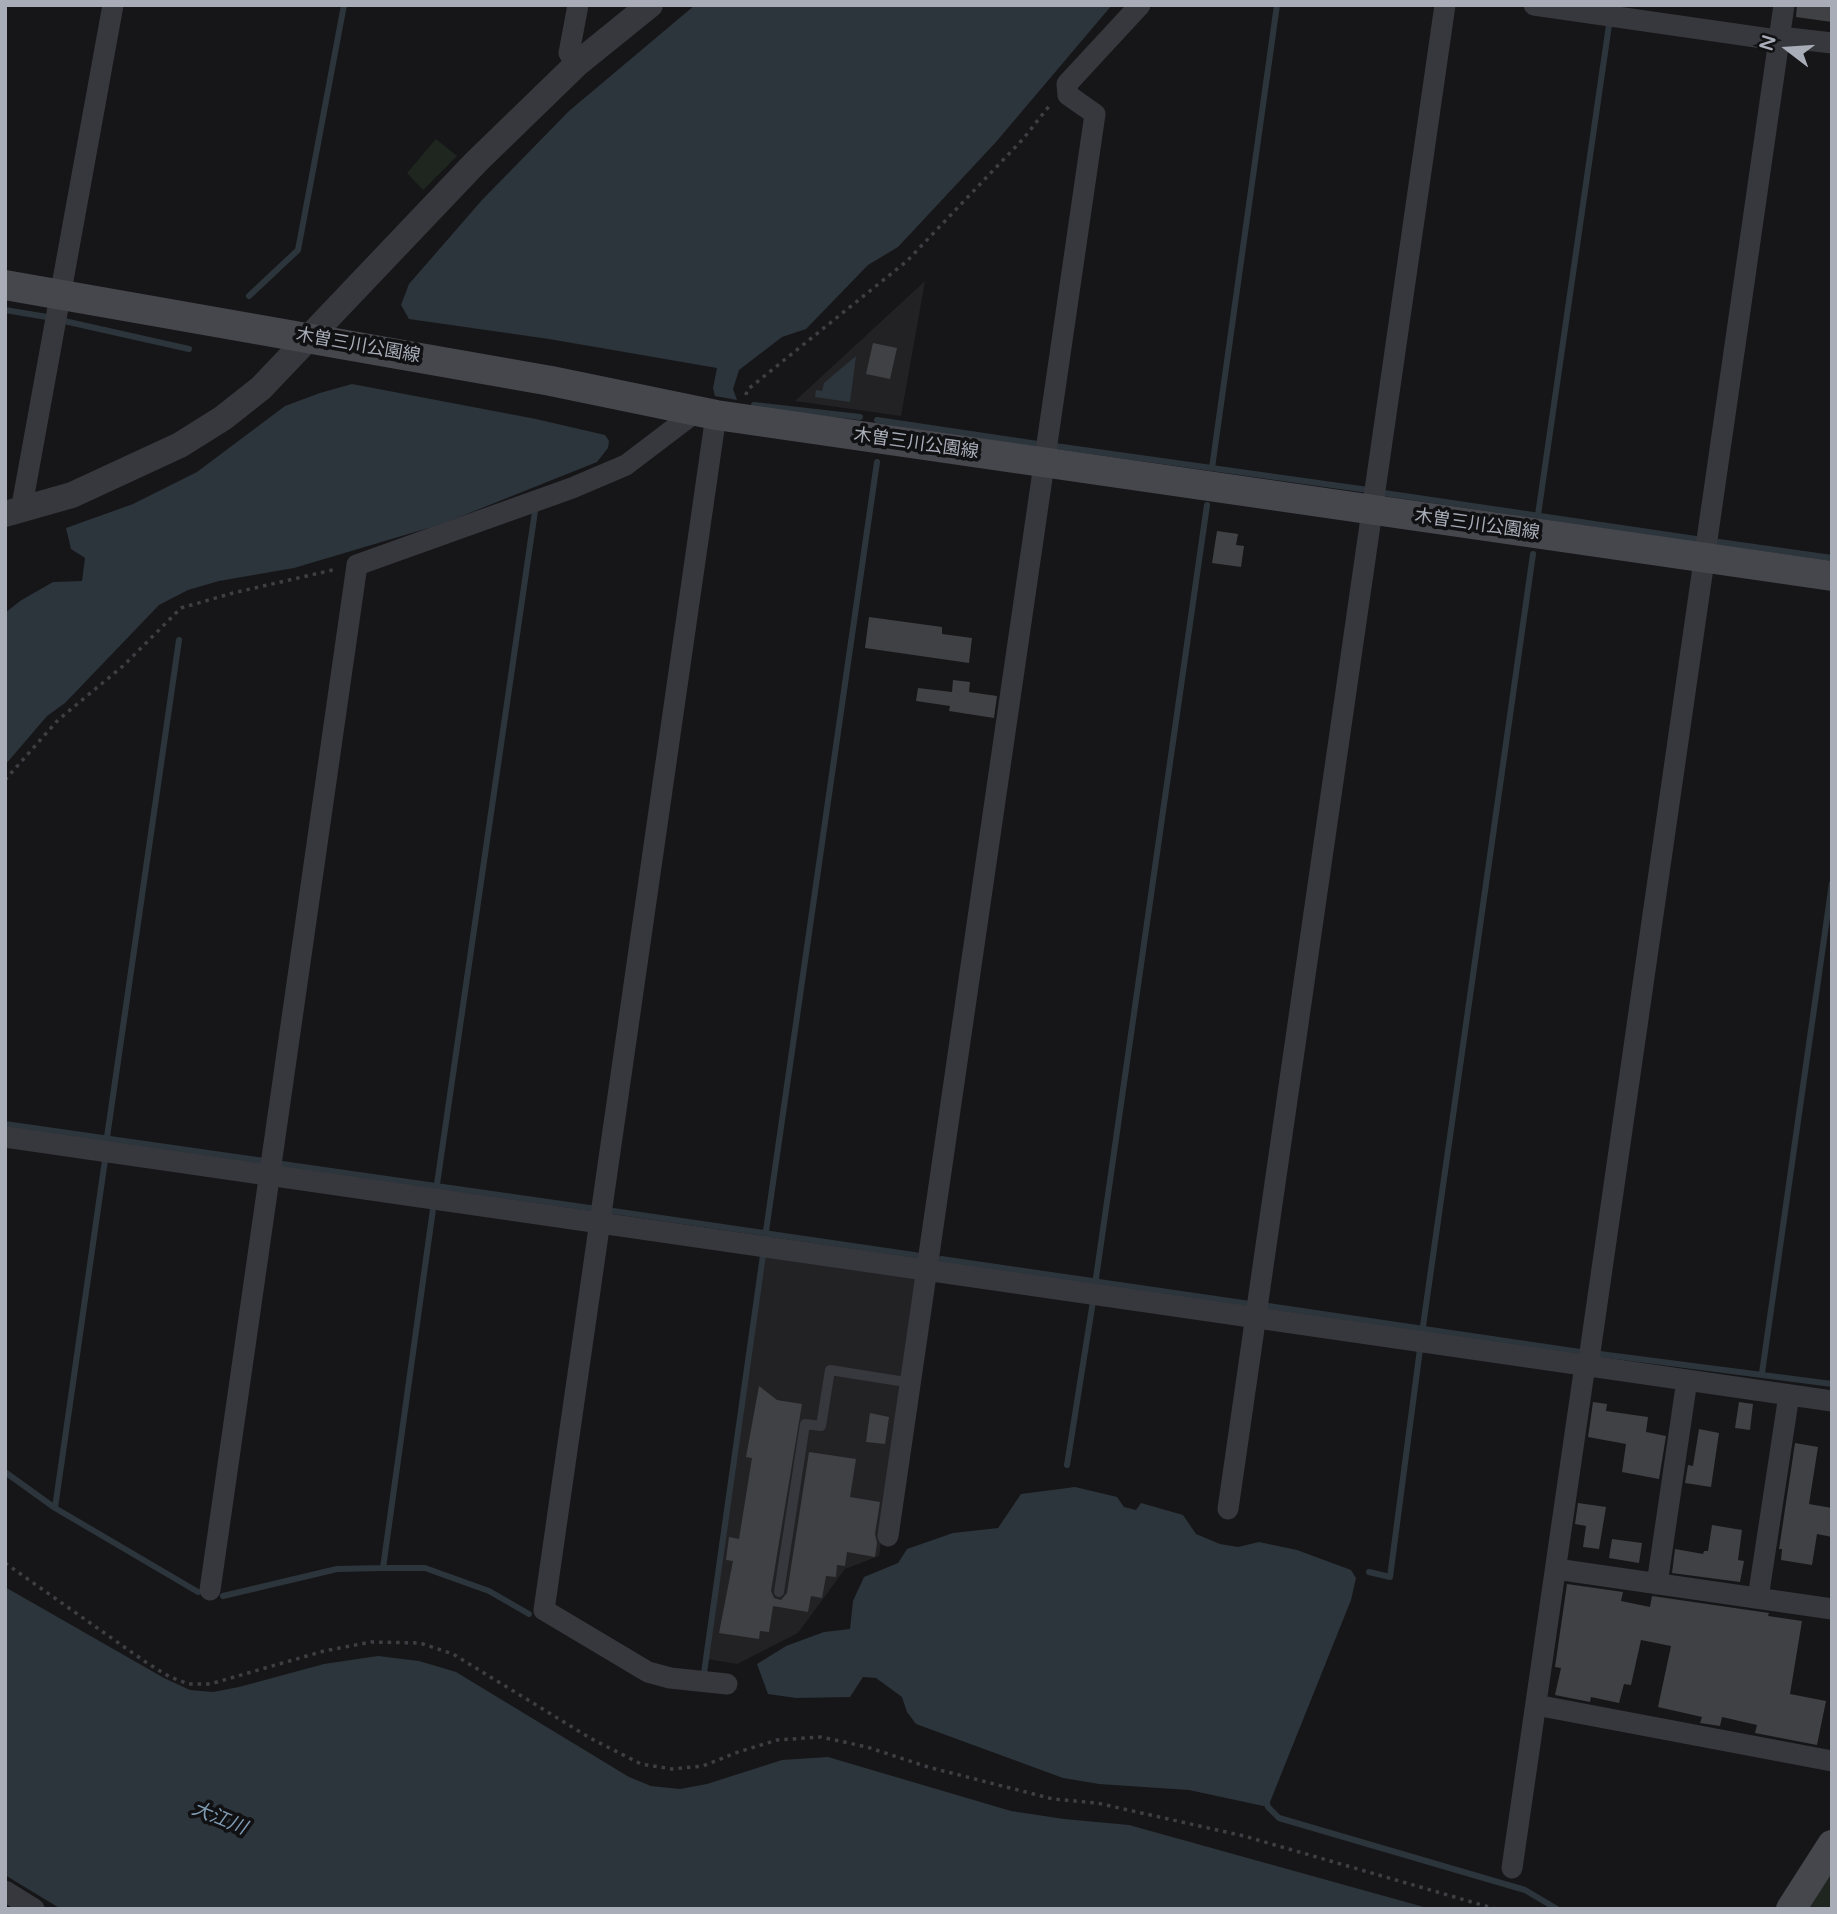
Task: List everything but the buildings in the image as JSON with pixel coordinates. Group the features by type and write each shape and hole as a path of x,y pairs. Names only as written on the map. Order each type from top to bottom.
{"main road":[{"name":"木曽三川公園線","path":"5,285 551,381 718,415 1832,576"},
{"path":"1791,1909 1832,1845"}],"street":[{"path":"113,5 60,295 13,512 72,495 180,445 223,418 261,388 476,162 578,64 650,5"},
{"path":"578,5 569,53 578,64"},
{"path":"888,1536 929,1270 1095,114 1068,95 1067,84 1140,5"},
{"path":"1228,1509 1446,5"},
{"path":"1534,5 1770,39 1780,37 1832,43"},
{"path":"1512,1868 1784,5"},
{"path":"210,1590 357,565 572,488 626,465 718,415"},
{"path":"718,415 544,1609 648,1672 670,1678 727,1684"},
{"path":"5,1137 1832,1401"},
{"path":"1657,1584 1687,1380"},
{"path":"1758,1598 1789,1395"},
{"path":"1556,1569 1832,1609"},
{"path":"1536,1705 1832,1761"},
{"path":"5,1891 34,1909"}],"lane":[{"path":"779,1592 805,1424 821,1426 830,1370 912,1383"}],"path":[{"path":"718,415 907,261 1023,139 1067,84"},
{"path":"5,780 58,720 123,666 181,608 310,574 357,565"},
{"path":"5,1563 147,1663 170,1677 189,1684 210,1684 324,1651 371,1642 420,1643 453,1654 590,1738 641,1764 672,1769 703,1766 777,1741 821,1737 867,1747 928,1767 1053,1799 1097,1803 1244,1836 1496,1909"}],"shaded area":[{"path":"436,139 457,156 423,190 407,173"},
{"path":"925,281 901,416 795,401"},
{"path":"765,1255 915,1276 920,1282 879,1556 845,1569 798,1633 737,1664 707,1659"},
{"path":"1832,1864 1832,1909 1801,1909"}],"water":[{"path":"695,5 1112,5 996,142 898,247 868,265 806,329 782,337 739,370 733,389 737,400 715,396 713,388 717,368 549,339 409,319 401,305 409,284 482,200 569,111"},
{"path":"856,356 850,402 815,397 816,390 822,391 824,383"},
{"path":"352,384 605,435 609,441 608,448 597,462 442,524 294,568 219,581 188,590 159,605 65,703 47,716 5,765 5,613 53,582 82,581 85,558 71,549 66,528 133,504 197,472 285,406"},
{"path":"1075,1487 1117,1497 1124,1507 1136,1510 1141,1503 1183,1515 1196,1534 1220,1544 1238,1547 1259,1542 1297,1550 1351,1570 1356,1578 1351,1600 1268,1807 1189,1790 1099,1784 1063,1778 916,1724 907,1712 902,1697 876,1678 863,1677 850,1697 796,1698 768,1694 757,1664 786,1646 824,1632 850,1629 853,1601 864,1577 898,1563 907,1549 953,1533 998,1528 1021,1494"},
{"name":"大江川","path":"5,1587 164,1678 190,1690 213,1692 324,1664 378,1656 419,1661 456,1672 629,1777 651,1786 680,1789 707,1784 782,1760 828,1757 1011,1811 1129,1825 1431,1909 61,1909 5,1875"}],"waterway":[{"path":"249,296 298,250 344,5"},
{"path":"1212,468 1277,5"},
{"path":"1538,515 1609,25"},
{"path":"5,310 47,317"},
{"path":"64,321 189,349"},
{"path":"754,405 860,417"},
{"path":"877,420 1038,444"},
{"path":"1055,446 1368,490"},
{"path":"765,1238 877,462"},
{"path":"1384,493 1696,539"},
{"path":"1095,1285 1207,505"},
{"path":"436,1191 535,511"},
{"path":"1719,542 1832,558"},
{"path":"1422,1333 1533,554"},
{"path":"106,1144 179,640"},
{"path":"1762,1373 1832,883"},
{"path":"5,1124 264,1161"},
{"path":"105,1160 55,1508 198,1592"},
{"path":"282,1164 590,1208"},
{"path":"223,1596 337,1569 383,1568 433,1209"},
{"path":"613,1211 921,1256"},
{"path":"704,1673 763,1255"},
{"path":"941,1259 1250,1304"},
{"path":"1067,1465 1093,1301"},
{"path":"1268,1306 1580,1352"},
{"path":"1369,1572 1390,1577 1420,1349"},
{"path":"1600,1354 1832,1384"},
{"path":"5,1472 55,1508"},
{"path":"383,1568 425,1568 489,1591 529,1614"},
{"path":"1266,1800 1268,1807 1279,1818 1525,1890 1557,1909"}]}
